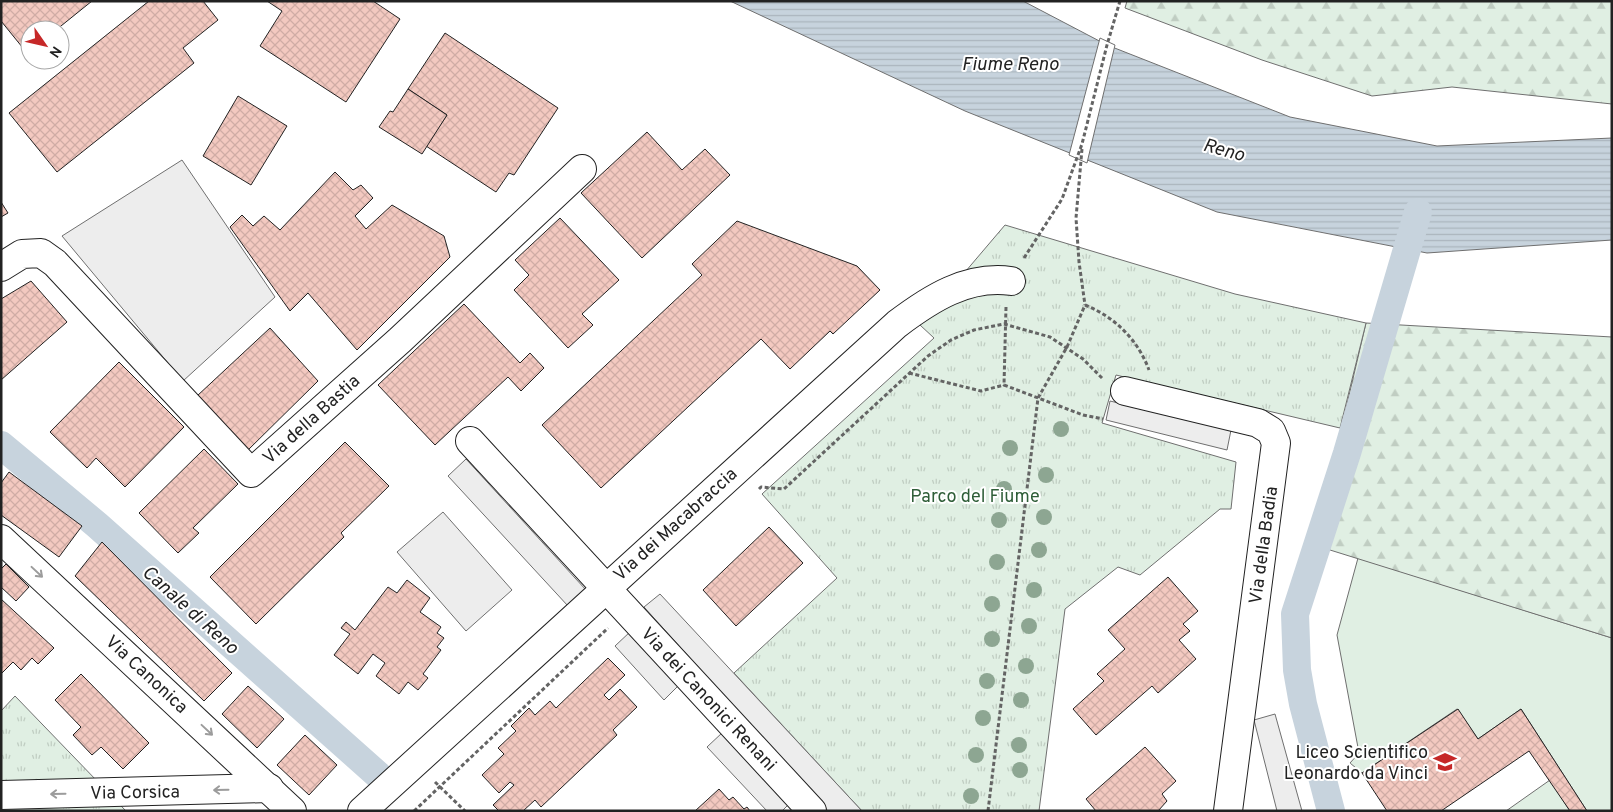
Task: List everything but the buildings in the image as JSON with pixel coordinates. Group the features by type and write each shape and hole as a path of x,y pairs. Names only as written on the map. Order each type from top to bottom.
{"street":[{"name":"Via della Bastia","path":"1,267 22,254 41,253 55,262 251,473 400,340 582,170"},
{"name":"Via dei Macabraccia","path":"362,811 897,324 929,300 966,284 998,279 1017,271"},
{"name":"Via della Badia","path":"1125,391 1258,423 1271,431 1276,443 1228,811"},
{"name":"Via dei Canonici Renani","path":"470,440 812,811"},
{"name":"Via Canonica","path":"1,539 292,811"},
{"name":"Via Corsica","path":"1,795 269,788"}],"path":[{"path":"1017,271 1062,199 1082,144 1120,1"},
{"path":"988,811 1038,398 1067,347 1085,305 1079,262 1076,218 1082,144"},
{"path":"1085,305 1100,311 1116,322 1131,338 1145,358 1151,374 1155,398"},
{"path":"1004,324 1004,384"},
{"path":"754,494 761,487 784,489 928,356 951,340 974,330 1004,324 1050,337 1083,359 1102,376 1112,391 1125,391"},
{"path":"908,373 981,391 1004,384 1083,415 1103,419"},
{"path":"414,811 600,635"},
{"path":"415,762 465,811"}],"green space":[{"path":"1127,1 1612,1 1612,104 1452,87 1372,96 1262,60 1125,8"},
{"name":"Parco del Fiume","path":"1005,225 1235,294 1366,323 1340,428 1116,375 1102,423 1236,462 1231,509 1220,509 1140,575 1118,567 1065,609 1039,811 862,811 734,673 837,578 762,494 934,338 920,325"},
{"path":"1366,323 1612,337 1612,638 1314,545"},
{"path":"1358,558 1612,638 1612,811 1587,811 1521,709 1478,739 1457,709 1362,773 1350,763 1359,753 1337,635"},
{"path":"15,696 126,811 1,811 1,711"},
{"path":"1550,780 1570,811 1506,811"}],"shaded area":[{"path":"182,160 275,297 183,381 62,236"},
{"path":"1110,401 1231,430 1227,450 1106,420"},
{"path":"466,459 586,590 568,606 448,476"},
{"path":"443,512 512,590 466,631 397,552"},
{"path":"660,594 862,811 828,811 644,607"},
{"path":"631,631 680,684 664,700 615,646"},
{"path":"1275,714 1302,811 1277,811 1254,720"},
{"path":"723,732 790,803 782,811 767,811 707,747"}],"water":[{"name":"Fiume Reno","path":"730,1 1023,1 1107,45 1290,117 1437,146 1612,138 1612,240 1427,253 1217,212 965,111"}],"pier":[{"path":"1100,38 1115,45 1087,163 1069,155"}],"waterway":[{"path":"1331,811 1303,704 1297,670 1295,614 1347,453 1418,212"},
{"name":"Canale di Reno","path":"1,445 97,525 378,775"}],"place":[{"name":"Liceo Scientifico Leonardo da Vinci","path":"1445,762"}],"water label":[{"name":"Reno","path":"1224,149"}]}
